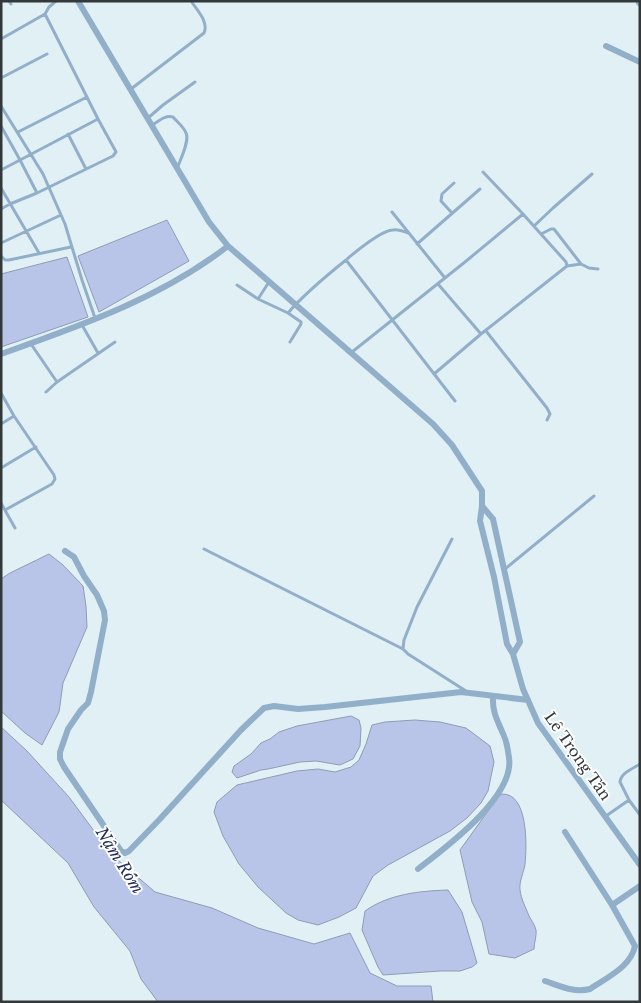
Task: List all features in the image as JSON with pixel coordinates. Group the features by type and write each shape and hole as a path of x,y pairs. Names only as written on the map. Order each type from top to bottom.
{"street":[{"path":"78,1 209,222 228,246 433,424 452,445 482,491 482,506 493,518 520,642 513,654"},
{"path":"606,46 640,62"},
{"path":"1,354 82,325 157,292 206,263 228,246"},
{"name":"Lê Trọng Tấn","path":"482,506 480,521 494,576 507,644 513,654 523,689 538,723 640,865"},
{"path":"65,551 74,557 97,595 104,611 105,620 88,703 68,729 60,752 60,759 116,844 125,853 159,820 241,730 264,708 274,706 298,709 325,707 462,692 528,700"},
{"path":"418,869 484,812 506,780 510,760 505,737 496,719 493,696"},
{"path":"545,981 571,990 590,990 626,963 635,946 612,905 565,832"},
{"path":"612,905 640,886"}],"lane":[{"path":"1,39 45,14 56,1"},
{"path":"130,89 204,33 205,23 191,1"},
{"path":"1,209 113,156 116,152 45,14"},
{"path":"1,78 47,54"},
{"path":"148,119 163,105 195,82"},
{"path":"18,132 87,97"},
{"path":"1,106 43,174 65,224 95,319"},
{"path":"152,125 166,117 173,117 185,131 187,140 177,169"},
{"path":"1,170 98,119"},
{"path":"1,126 37,193"},
{"path":"68,134 86,169"},
{"path":"483,172 524,214 566,262 567,266"},
{"path":"534,226 592,174"},
{"path":"452,213 441,201 442,194 454,183"},
{"path":"1,188 38,253"},
{"path":"417,244 480,189"},
{"path":"392,212 445,278"},
{"path":"351,352 524,214"},
{"path":"1,243 61,216"},
{"path":"541,234 554,229 581,264 589,268 598,269"},
{"path":"288,313 330,272 355,252 387,231 400,230 408,233"},
{"path":"1,256 7,260 71,246"},
{"path":"346,260 455,401"},
{"path":"434,374 567,266 581,264"},
{"path":"258,299 269,281"},
{"path":"438,284 482,334"},
{"path":"237,285 258,299 288,313 301,322 290,342"},
{"path":"82,325 98,353"},
{"path":"486,331 547,408 550,414 548,420"},
{"path":"46,392 57,382 115,342"},
{"path":"31,344 57,382"},
{"path":"1,393 14,416 54,475 55,481 5,510"},
{"path":"1,424 14,416"},
{"path":"1,468 36,447"},
{"path":"505,569 594,496"},
{"path":"1,503 15,528"},
{"path":"403,649 404,640 417,607 452,539"},
{"path":"204,549 403,649 467,692"},
{"path":"640,764 620,779 629,800 640,815"},
{"path":"605,817 629,800"}],"water":[{"path":"167,220 189,261 99,312 78,256"},
{"path":"67,257 88,317 1,347 1,274"},
{"path":"49,554 63,565 83,586 87,627 63,683 59,712 42,745 25,733 1,711 1,579"},
{"path":"351,716 359,720 361,728 360,746 353,759 340,765 316,761 300,762 261,770 237,778 232,772 234,766 251,754 261,743 279,732 297,726"},
{"path":"415,720 440,722 466,728 490,746 494,762 488,791 481,803 467,818 450,831 388,865 373,876 356,908 318,925 298,920 286,913 258,887 239,864 223,836 214,812 217,802 237,785 297,771 318,769 335,772 351,767 359,760 372,725"},
{"path":"1,727 27,751 69,797 111,854 155,892 212,908 258,928 314,944 350,933 370,973 397,986 431,986 433,1002 158,1002 141,979 130,951 94,907 68,863 1,800"},
{"path":"502,794 511,796 517,802 524,821 526,855 520,890 521,897 536,932 534,949 515,958 489,954 482,922 472,902 460,850"},
{"path":"448,890 462,912 477,963 460,971 383,975 362,930 365,911 374,905 405,894"}],"water label":[{"name":"Nậm Rốm","path":"120,860"}]}
